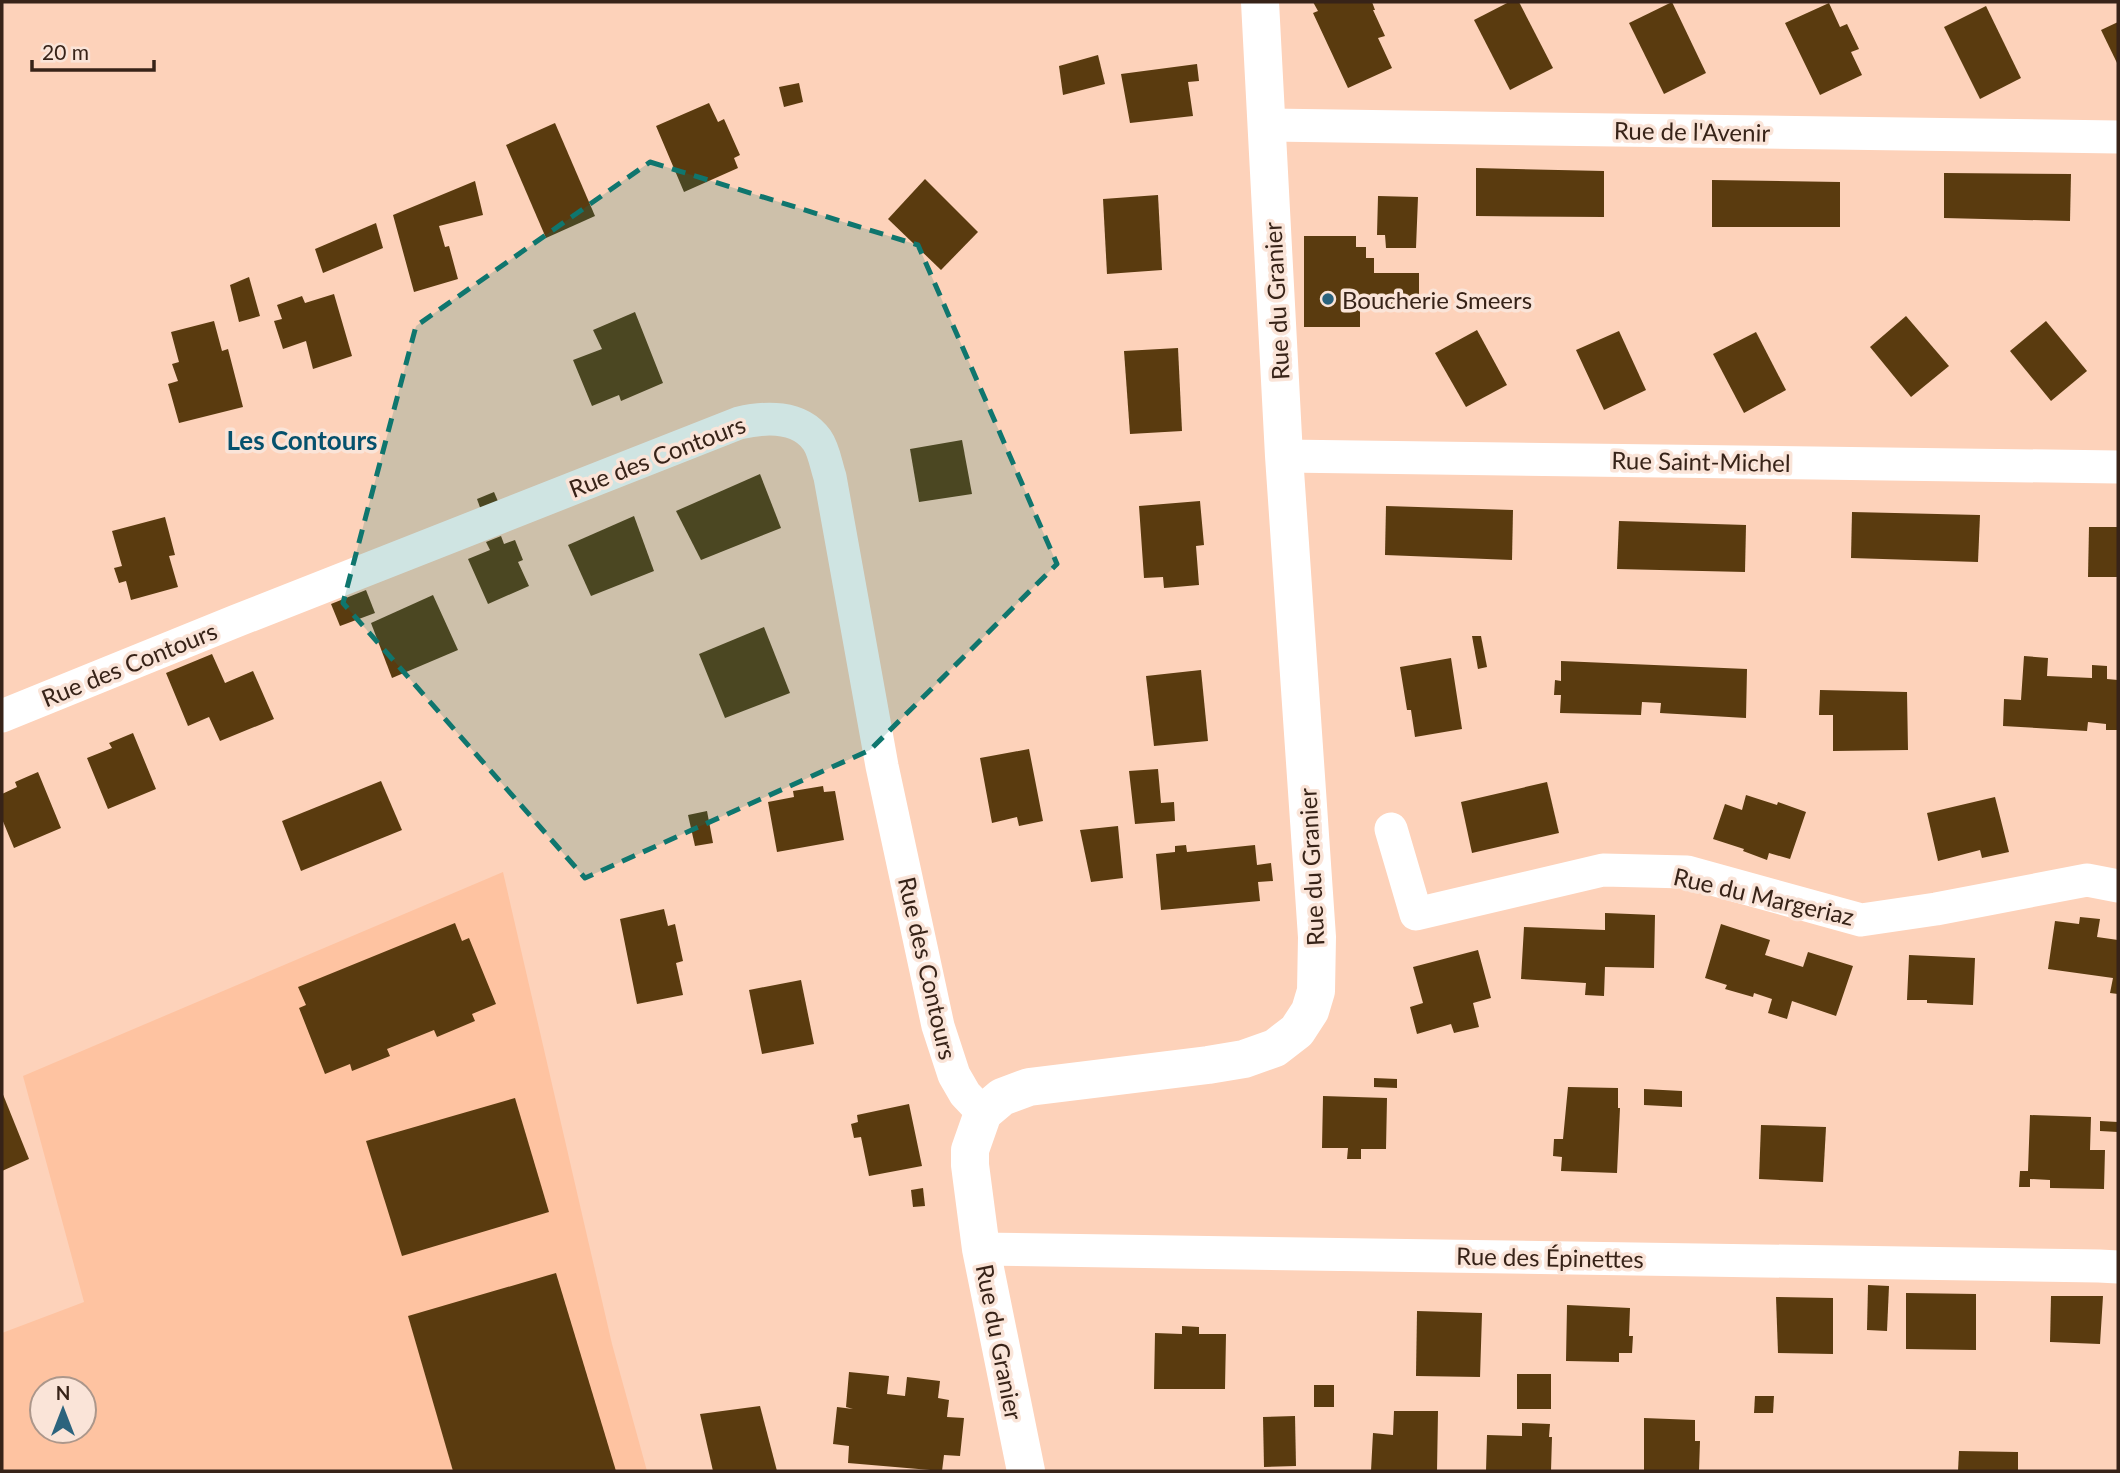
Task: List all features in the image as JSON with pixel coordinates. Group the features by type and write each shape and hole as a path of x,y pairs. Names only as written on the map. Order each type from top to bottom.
{"street":[{"name":"Rue du Granier","path":"1026,1471 981,1249 970,1166 970,1150 983,1113 1002,1097 1030,1087 1244,1059 1275,1048 1297,1031 1310,1011 1316,991 1317,937 1284,456 1261,2"},
{"name":"Rue de l'Avenir","path":"1266,125 2118,137"},
{"name":"Rue des Contours","path":"2,716 739,423 757,419 788,420 816,438 830,477 882,766 937,1026 954,1075 964,1094 983,1113"},
{"name":"Rue Saint-Michel","path":"1284,456 2118,467"},
{"name":"Rue du Margeriaz","path":"1391,829 1416,914 1603,870 1687,872 1861,920 2087,880 2118,886"},
{"name":"Rue des Épinettes","path":"981,1249 2099,1265 2118,1268"}],"highlighted area":[{"path":"650,162 918,245 1057,564 870,750 585,878 343,603 416,326"}],"shaded area":[{"path":"503,872 612,1344 647,1471 2,1471 2,1333 84,1302 23,1076"}],"building":[{"path":"1313,2 1372,2 1385,36 1378,38 1392,68 1348,88 1313,13 1318,11"},
{"path":"1509,2 1519,2 1553,68 1510,90 1474,20"},
{"path":"1672,2 1706,73 1664,94 1629,23"},
{"path":"1829,3 1840,27 1847,24 1859,49 1851,52 1862,75 1820,95 1785,23"},
{"path":"1986,6 2021,78 1980,99 1944,27"},
{"path":"2118,22 2118,65 2101,30"},
{"path":"1098,55 1105,84 1063,95 1059,66"},
{"path":"1197,64 1199,81 1188,82 1193,116 1130,123 1121,74"},
{"path":"799,83 803,102 784,107 779,87"},
{"path":"709,103 718,122 724,119 740,155 734,158 738,168 684,192 656,126"},
{"path":"555,123 595,216 546,238 506,145"},
{"path":"1476,168 1604,171 1604,217 1476,216"},
{"path":"1944,173 2071,174 2070,221 1944,218"},
{"path":"925,179 978,232 941,270 888,219"},
{"path":"1712,180 1840,182 1840,227 1712,227"},
{"path":"475,181 483,215 439,226 445,247 449,246 458,279 414,292 393,215"},
{"path":"1158,195 1162,270 1107,274 1103,199"},
{"path":"1378,196 1418,197 1416,248 1386,248 1385,235 1377,235"},
{"path":"376,223 383,248 323,273 315,249"},
{"path":"1304,236 1356,236 1356,247 1366,247 1366,258 1374,258 1374,273 1419,273 1419,310 1360,310 1360,327 1304,327"},
{"path":"249,277 260,316 239,322 230,285"},
{"path":"334,294 352,356 313,369 306,341 283,349 274,321 282,319 277,305 302,296 305,303"},
{"path":"635,312 663,383 621,401 619,395 592,406 573,360 602,349 593,330"},
{"path":"1906,316 1949,366 1911,397 1870,347"},
{"path":"214,321 222,351 228,349 243,407 179,423 168,384 178,381 172,364 179,362 171,332"},
{"path":"2046,321 2087,371 2051,401 2010,351"},
{"path":"1477,330 1507,385 1466,407 1435,353"},
{"path":"1619,331 1646,390 1604,410 1576,350"},
{"path":"1756,332 1786,390 1744,413 1713,354"},
{"path":"1178,348 1182,431 1130,434 1124,351"},
{"path":"962,440 972,494 919,502 910,449"},
{"path":"760,474 781,528 701,560 676,511"},
{"path":"494,492 500,506 482,513 477,499"},
{"path":"1200,501 1204,545 1196,546 1199,585 1164,588 1163,577 1144,578 1139,506"},
{"path":"1386,506 1513,510 1512,560 1385,555"},
{"path":"1852,512 1980,515 1978,562 1851,558"},
{"path":"634,516 654,571 591,596 568,545"},
{"path":"165,517 175,555 169,556 178,587 131,600 126,581 119,583 114,568 122,566 112,531"},
{"path":"1619,521 1746,525 1745,572 1617,569"},
{"path":"2089,527 2118,527 2118,577 2088,577"},
{"path":"501,536 504,544 515,540 523,560 518,562 529,586 488,604 468,559 490,550 486,542"},
{"path":"366,590 375,613 340,626 331,604"},
{"path":"433,595 458,650 392,678 371,623"},
{"path":"764,627 790,693 725,718 699,654"},
{"path":"1472,636 1481,636 1487,667 1478,669"},
{"path":"212,654 225,683 253,671 274,719 220,741 209,717 188,726 166,673"},
{"path":"2024,656 2048,658 2047,676 2092,678 2092,665 2107,666 2107,679 2118,680 2118,730 2106,730 2106,724 2088,722 2087,731 2003,726 2004,699 2021,700"},
{"path":"1451,658 1462,729 1415,737 1411,710 1407,710 1400,667"},
{"path":"1561,661 1747,669 1746,718 1660,713 1661,703 1642,702 1641,715 1560,713 1561,695 1554,695 1555,680 1561,681"},
{"path":"1201,670 1208,741 1154,746 1146,676"},
{"path":"1820,690 1907,692 1908,750 1833,751 1833,715 1819,715"},
{"path":"133,733 156,789 108,809 87,758 112,748 109,743"},
{"path":"1029,749 1043,821 1019,826 1017,817 992,823 980,758"},
{"path":"1158,769 1161,803 1174,802 1175,821 1135,824 1129,771"},
{"path":"38,772 61,828 14,848 2,819 2,794 17,787 15,782"},
{"path":"381,781 402,830 301,871 282,821"},
{"path":"1547,782 1559,833 1472,853 1461,802"},
{"path":"823,786 824,792 835,791 844,840 777,852 768,802 794,797 793,791"},
{"path":"1746,795 1806,812 1790,859 1769,853 1767,860 1713,839 1725,804 1742,810"},
{"path":"1995,797 2009,852 1982,858 1980,850 1938,861 1927,813"},
{"path":"707,811 713,843 695,846 688,815"},
{"path":"1118,826 1123,878 1091,882 1080,830"},
{"path":"1186,845 1187,852 1255,845 1257,865 1271,863 1273,881 1258,882 1260,901 1161,910 1156,854 1175,852 1175,846"},
{"path":"664,909 668,926 675,924 683,961 676,963 683,995 637,1004 620,919"},
{"path":"1605,913 1655,915 1654,968 1605,967 1604,996 1585,995 1586,983 1521,979 1524,927 1605,930"},
{"path":"2080,917 2100,919 2097,937 2118,940 2118,994 2110,993 2113,978 2048,969 2055,921 2079,924"},
{"path":"455,923 462,941 469,938 496,1004 472,1014 475,1021 437,1037 434,1030 387,1049 390,1056 352,1071 350,1064 325,1074 299,1008 306,1005 298,987"},
{"path":"1721,924 1770,940 1765,955 1803,967 1808,952 1853,966 1836,1016 1792,1001 1787,1019 1768,1013 1772,999 1754,993 1753,997 1725,989 1727,985 1705,978"},
{"path":"1478,950 1491,998 1473,1003 1479,1027 1454,1033 1451,1024 1417,1034 1410,1007 1423,1003 1413,967"},
{"path":"1909,955 1975,958 1973,1005 1907,1000"},
{"path":"801,980 814,1044 762,1054 749,990"},
{"path":"1374,1078 1397,1079 1397,1088 1374,1087"},
{"path":"1568,1087 1618,1088 1620,1108 1617,1173 1561,1171 1562,1157 1553,1156 1554,1139 1563,1139"},
{"path":"1644,1089 1682,1091 1682,1107 1644,1105"},
{"path":"2,1092 29,1159 2,1171"},
{"path":"1323,1096 1387,1098 1386,1149 1361,1149 1361,1159 1347,1159 1348,1148 1322,1148"},
{"path":"515,1098 549,1212 402,1256 366,1141"},
{"path":"909,1104 922,1166 869,1176 861,1137 854,1138 851,1124 858,1122 857,1115"},
{"path":"2030,1115 2091,1117 2090,1150 2105,1150 2104,1189 2050,1188 2050,1180 2030,1179 2030,1187 2019,1187 2020,1171 2028,1171"},
{"path":"2100,1121 2118,1122 2118,1132 2100,1131"},
{"path":"1761,1125 1826,1127 1823,1182 1759,1179"},
{"path":"923,1188 925,1206 913,1207 911,1190"},
{"path":"556,1273 616,1471 453,1471 408,1316"},
{"path":"1868,1285 1889,1286 1887,1331 1867,1330"},
{"path":"1906,1293 1976,1294 1976,1350 1906,1349"},
{"path":"2051,1296 2103,1296 2100,1344 2050,1342"},
{"path":"1776,1297 1833,1298 1833,1354 1778,1353"},
{"path":"1567,1305 1630,1308 1629,1336 1633,1336 1632,1353 1619,1353 1619,1362 1566,1361"},
{"path":"1417,1311 1482,1313 1480,1377 1416,1376"},
{"path":"1182,1326 1199,1327 1199,1334 1226,1334 1225,1389 1154,1389 1155,1333 1182,1334"},
{"path":"849,1372 889,1376 887,1394 905,1396 907,1377 940,1381 938,1398 949,1400 947,1417 964,1418 960,1456 944,1455 942,1471 848,1463 849,1446 833,1444 837,1407 853,1409 846,1407"},
{"path":"1517,1374 1551,1374 1551,1409 1517,1409"},
{"path":"1314,1385 1334,1385 1334,1407 1314,1407"},
{"path":"1755,1396 1774,1396 1773,1413 1754,1413"},
{"path":"760,1406 777,1471 713,1471 700,1414"},
{"path":"1394,1411 1438,1411 1437,1471 1371,1471 1373,1433 1393,1435"},
{"path":"1295,1416 1296,1466 1264,1467 1263,1417"},
{"path":"1644,1418 1695,1420 1695,1441 1700,1441 1699,1471 1644,1471"},
{"path":"1522,1423 1550,1424 1551,1471 1486,1471 1487,1435 1522,1436"},
{"path":"1959,1451 2018,1452 2018,1471 1958,1471"}],"place":[{"name":"Boucherie Smeers","path":"1328,299"}],"district":[{"name":"Les Contours","path":"302,440"}]}
